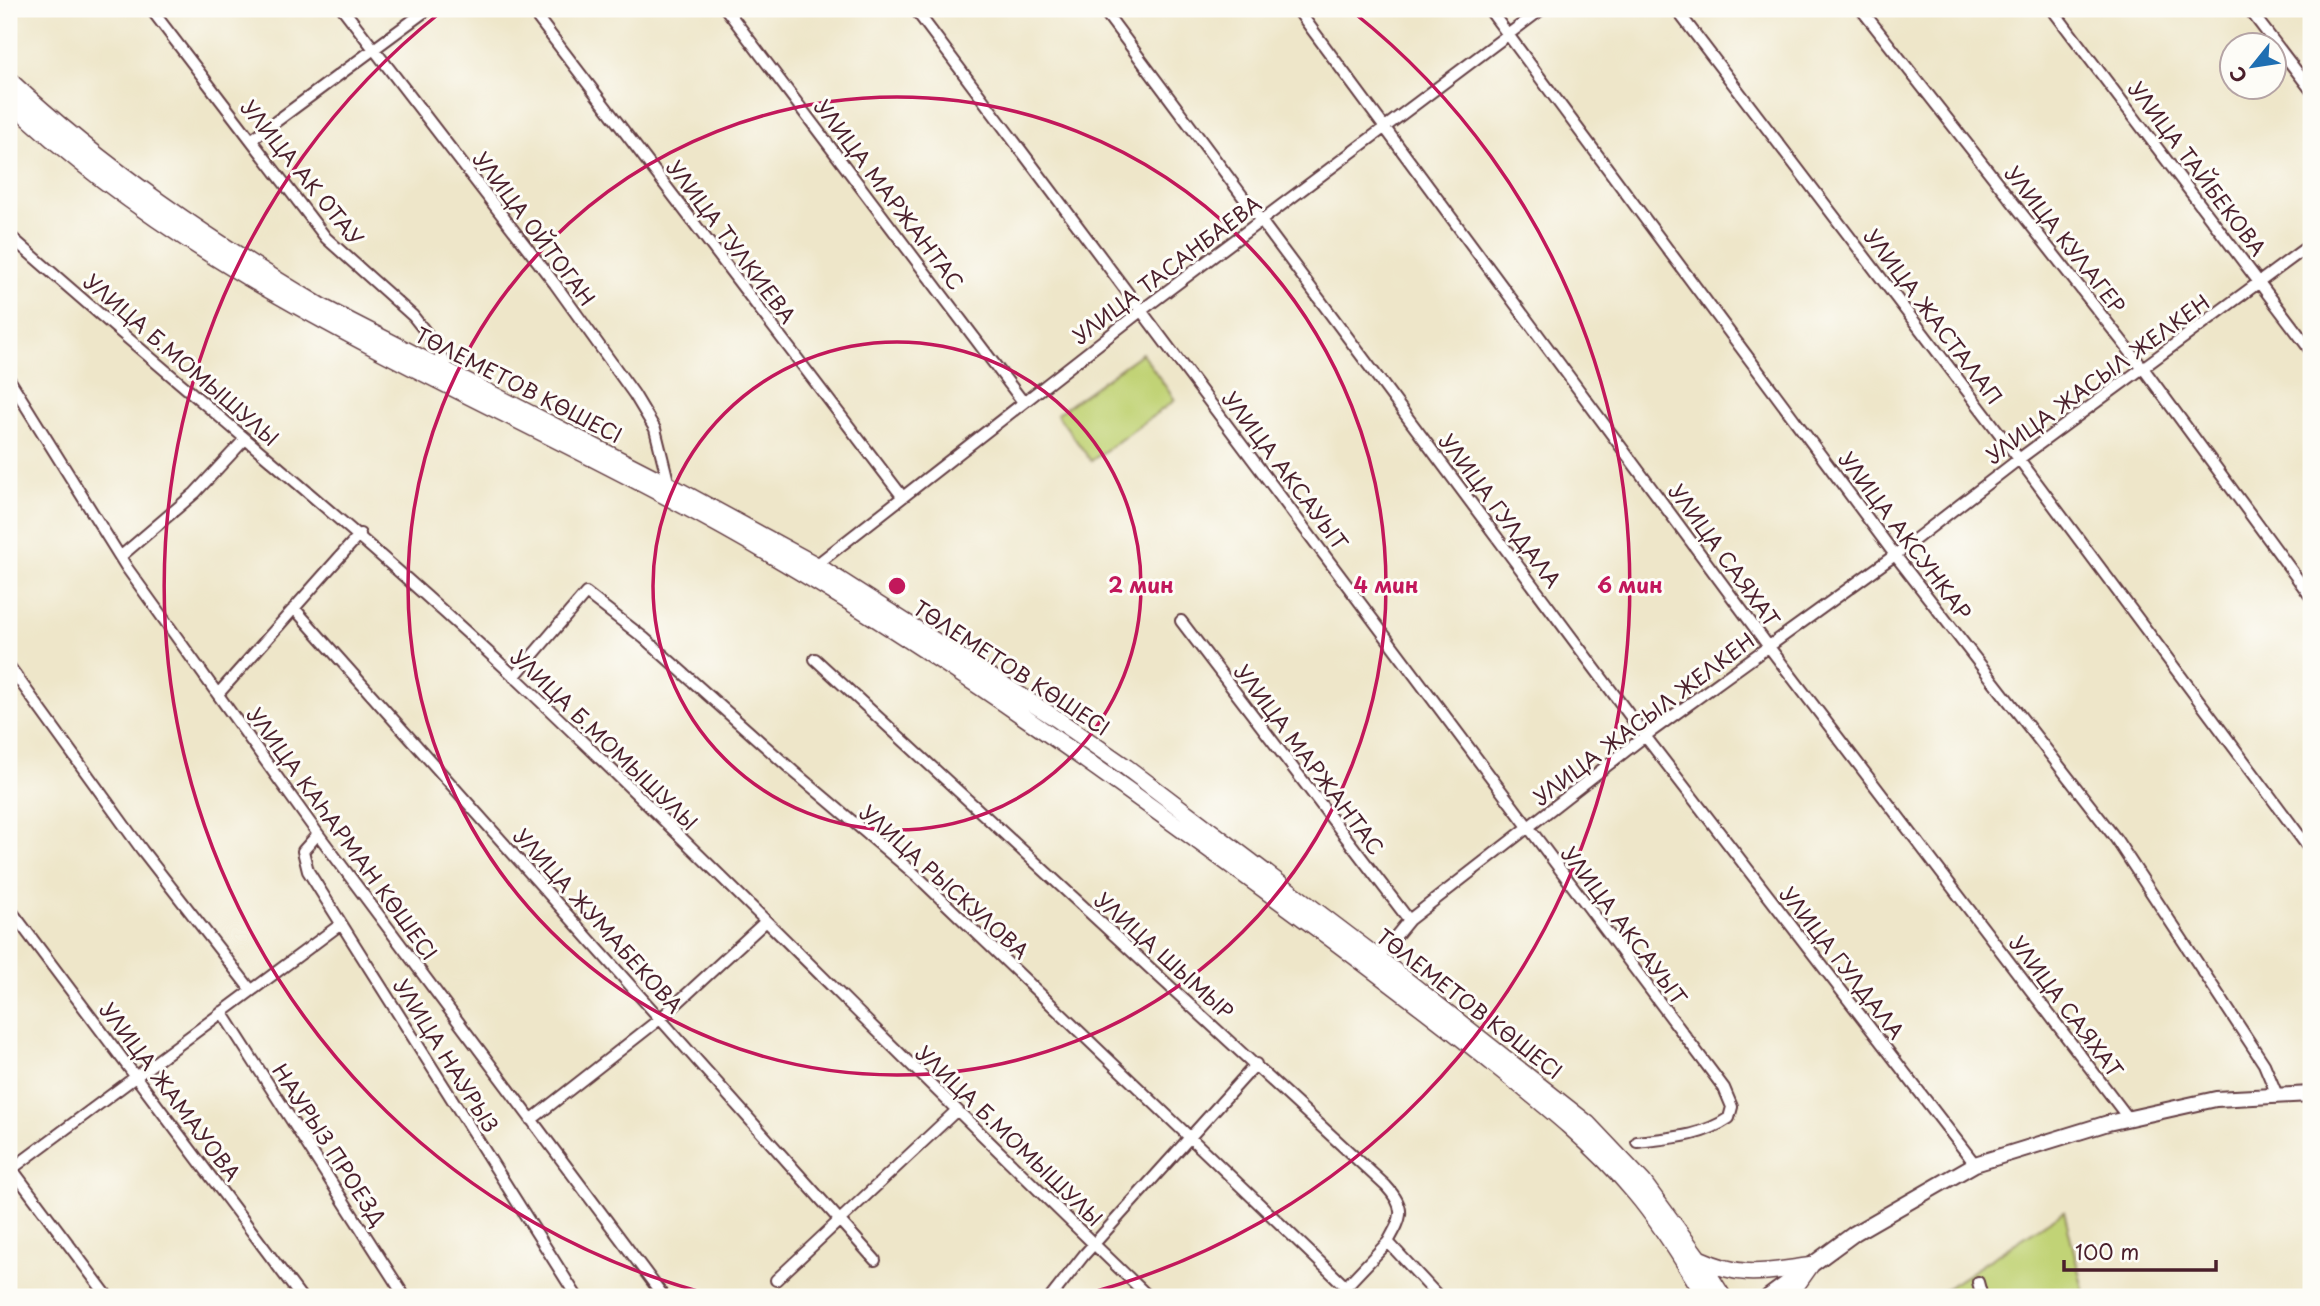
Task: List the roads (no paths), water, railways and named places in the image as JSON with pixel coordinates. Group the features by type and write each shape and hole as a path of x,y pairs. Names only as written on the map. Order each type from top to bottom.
{"main road":[{"name":"ТӨЛЕМЕТОВ КӨШЕСІ","path":"9,80 70,134 200,230 320,306 805,574 1048,732 1360,960 1577,1133 1653,1216 1705,1297"},
{"name":"ТӨЛЕМЕТОВ КӨШЕСІ","path":"9,100 94,172 195,243 313,317 669,485 816,565 1103,751 1378,958 1588,1124 1643,1182 1723,1297"},
{"path":"1768,1297 1855,1233 1975,1164 2129,1119 2216,1099 2311,1094"},
{"path":"1699,1259 1732,1272 1751,1274 1810,1266"},
{"path":"1788,1297 1810,1266"}],"street":[{"name":"УЛИЦА АК ОТАУ","path":"151,9 326,238 413,316 436,345 448,379"},
{"name":"УЛИЦА ОЙТОГАН","path":"343,9 555,284 634,394 655,429 669,485"},
{"path":"251,140 428,9"},
{"name":"УЛИЦА ТУЛКИЕВА","path":"531,9 902,496"},
{"name":"УЛИЦА МАРЖАНТАС","path":"726,9 1023,402"},
{"name":"УЛИЦА АКСАУЫТ","path":"915,9 1724,1088 1732,1107 1729,1118 1704,1133 1637,1142"},
{"name":"УЛИЦА ГУЛДАЛА","path":"1104,9 1644,736 1975,1164"},
{"name":"УЛИЦА САЯХАТ","path":"1297,9 1769,647 2129,1119"},
{"name":"УЛИЦА АКСУНКАР","path":"1489,9 1895,555 2116,839 2264,1064 2277,1096"},
{"name":"УЛИЦА ТАСАНБАЕВА","path":"816,565 1142,310 1542,9"},
{"name":"УЛИЦА ЖАСТАЛАП","path":"1676,9 2019,458 2311,850"},
{"name":"УЛИЦА КУЛАГЕР","path":"1861,9 2143,368 2311,597"},
{"name":"УЛИЦА ТАЙБЕКОВА","path":"2052,9 2311,351"},
{"path":"2249,9 2311,90"},
{"name":"УЛИЦА Б.МОМЫШУЛЫ","path":"9,235 245,439 360,534 514,677 1149,1297"},
{"name":"УЛИЦА ЖАСЫЛ ЖЕЛКЕН","path":"1378,958 1409,920 1644,736 1895,555 2019,458 2311,244"},
{"name":"УЛИЦА КАҺАРМАН КӨШЕСІ","path":"9,379 120,557 318,834 664,1297"},
{"path":"120,557 195,493 245,439"},
{"path":"218,694 360,534"},
{"name":"УЛИЦА РЫСКУЛОВА","path":"514,677 586,593 644,638 793,771 917,876 1346,1287"},
{"name":"УЛИЦА ЖУМАБЕКОВА","path":"294,608 875,1260"},
{"name":"УЛИЦА МАРЖАНТАС","path":"1181,621 1409,920"},
{"name":"УЛИЦА ШЫМЫР","path":"815,659 1256,1064 1399,1200 1399,1222 1388,1242"},
{"path":"9,666 142,849 251,990"},
{"name":"УЛИЦА НАУРЫЗ","path":"318,834 303,851 308,871 577,1297"},
{"name":"УЛИЦА ЖАМАУОВА","path":"9,908 301,1297"},
{"path":"531,1120 661,1018 765,922"},
{"path":"108,1297 10,1168 341,924"},
{"name":"НАУРЫЗ ПРОЕЗД","path":"222,1012 405,1297"},
{"path":"1051,1297 1256,1064"},
{"path":"776,1280 957,1110"},
{"path":"1336,1297 1388,1242 1439,1297"},
{"path":"1978,1282 1982,1297"}]}
